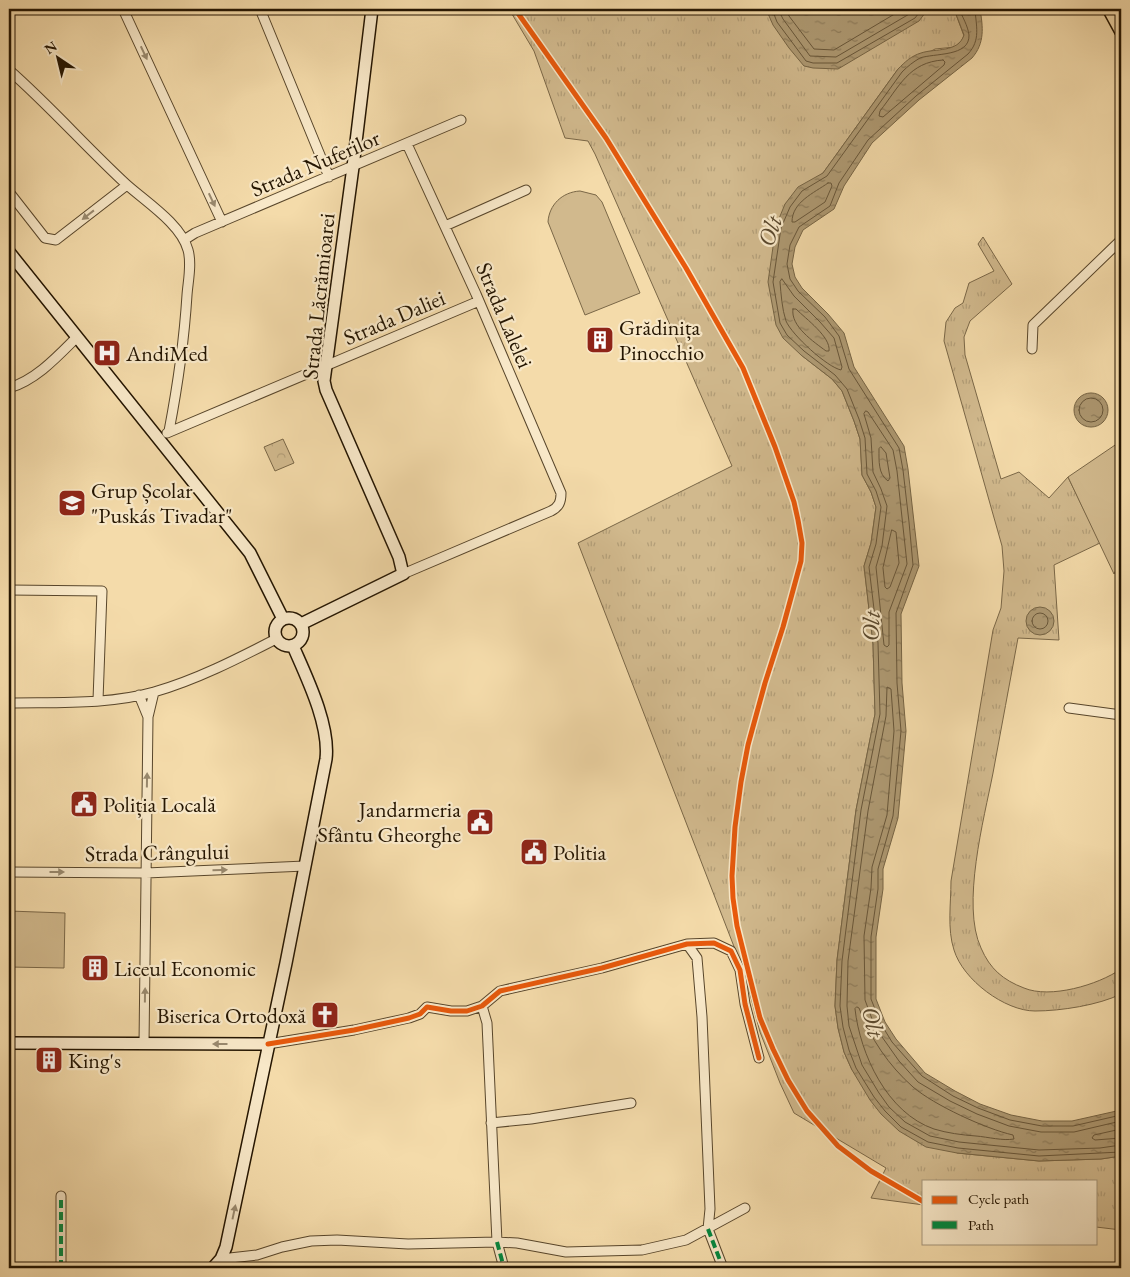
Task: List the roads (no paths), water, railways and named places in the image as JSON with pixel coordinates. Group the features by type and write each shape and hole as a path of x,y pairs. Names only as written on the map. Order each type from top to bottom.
{"main road":[{"name":"Strada Lăcrămioarei","path":"372,9 324,380 326,390 399,557 403,574"},
{"path":"1109,9 1121,31"},
{"path":"9,252 250,553 283,619"},
{"path":"301,624 403,574"},
{"path":"291,618 301,624 304,633 297,644 284,646 276,639 276,626 283,619 291,618"},
{"path":"213,1268 222,1264 226,1246 320,798 327,750 322,720 293,646"},
{"path":"9,1043 268,1044"}],"street":[{"path":"123,9 222,222"},
{"path":"260,9 329,177"},
{"path":"9,70 36,94 127,185 168,221 184,240 190,258 187,301 182,362 169,431"},
{"name":"Strada Nuferilor","path":"184,240 195,233 461,120"},
{"name":"Strada Lalelei","path":"403,574 551,511 560,504 561,493 479,301 407,144"},
{"path":"9,192 45,238 56,240 127,185"},
{"path":"445,226 526,190"},
{"path":"1032,349 1033,325 1121,240"},
{"name":"Strada Daliei","path":"159,439 169,431 479,301"},
{"path":"9,388 18,385 39,372 77,337"},
{"path":"9,590 102,591 98,700"},
{"path":"9,703 98,700 154,692 207,672 276,639"},
{"path":"144,1044 148,717 154,692"},
{"path":"139,695 148,717"},
{"path":"1069,708 1121,715"},
{"name":"Strada Crângului","path":"9,872 146,873 305,866"},
{"path":"268,1044 354,1030 409,1018 420,1014 427,1007 451,1011 467,1010 482,1006 500,991 602,968 687,944 714,943 731,951 740,970 745,1004 758,1058"},
{"path":"687,944 697,958 702,1017 710,1209 708,1230 723,1268"},
{"path":"482,1006 487,1023 497,1242 504,1268"},
{"path":"491,1123 531,1119 630,1102"},
{"path":"61,1196 61,1268"},
{"path":"222,1264 282,1246 311,1241 337,1240 408,1244 517,1243 566,1252 642,1250 686,1240 708,1230 745,1208"}],"water":[{"path":"766,9 928,9 919,21 838,69 804,66 773,25"},
{"name":"Olt","path":"954,9 980,9 982,35 976,52 972,58 919,100 872,143 844,186 834,209 803,230 795,247 792,264 795,277 802,288 844,333 854,367 904,446 908,469 919,566 901,614 902,683 906,731 898,818 883,869 883,889 876,937 876,999 885,1022 896,1039 925,1073 980,1104 1011,1115 1042,1121 1072,1121 1121,1110 1121,1156 1101,1159 1039,1161 957,1153 926,1147 899,1131 881,1114 870,1100 852,1070 844,1052 835,1006 837,960 856,810 875,714 873,644 864,566 871,543 876,507 862,475 860,439 842,391 832,379 783,338 776,325 768,282 776,226 785,204 798,187 823,173 903,64 917,54 946,49 957,45 961,41 964,35"},
{"path":"1091,393 1098,394 1103,398 1107,403 1107,417 1103,422 1098,426 1091,427 1084,426 1079,422 1075,417 1074,410 1075,403 1079,398 1084,394"},
{"path":"1040,607 1050,611 1054,621 1050,631 1040,635 1030,631 1026,621 1030,611"}],"place":[{"name":"Grădinița Pinocchio","path":"600,340"},
{"name":"AndiMed","path":"107,353"},
{"name":"Grup Școlar \"Puskás Tivadar\"","path":"72,503"},
{"name":"Poliția Locală","path":"84,804"},
{"name":"Jandarmeria Sfântu Gheorghe","path":"480,822"},
{"name":"Politia","path":"534,852"},
{"name":"Liceul Economic","path":"95,968"},
{"name":"Biserica Ortodoxă","path":"325,1015"},
{"name":"King's","path":"49,1060"}]}
